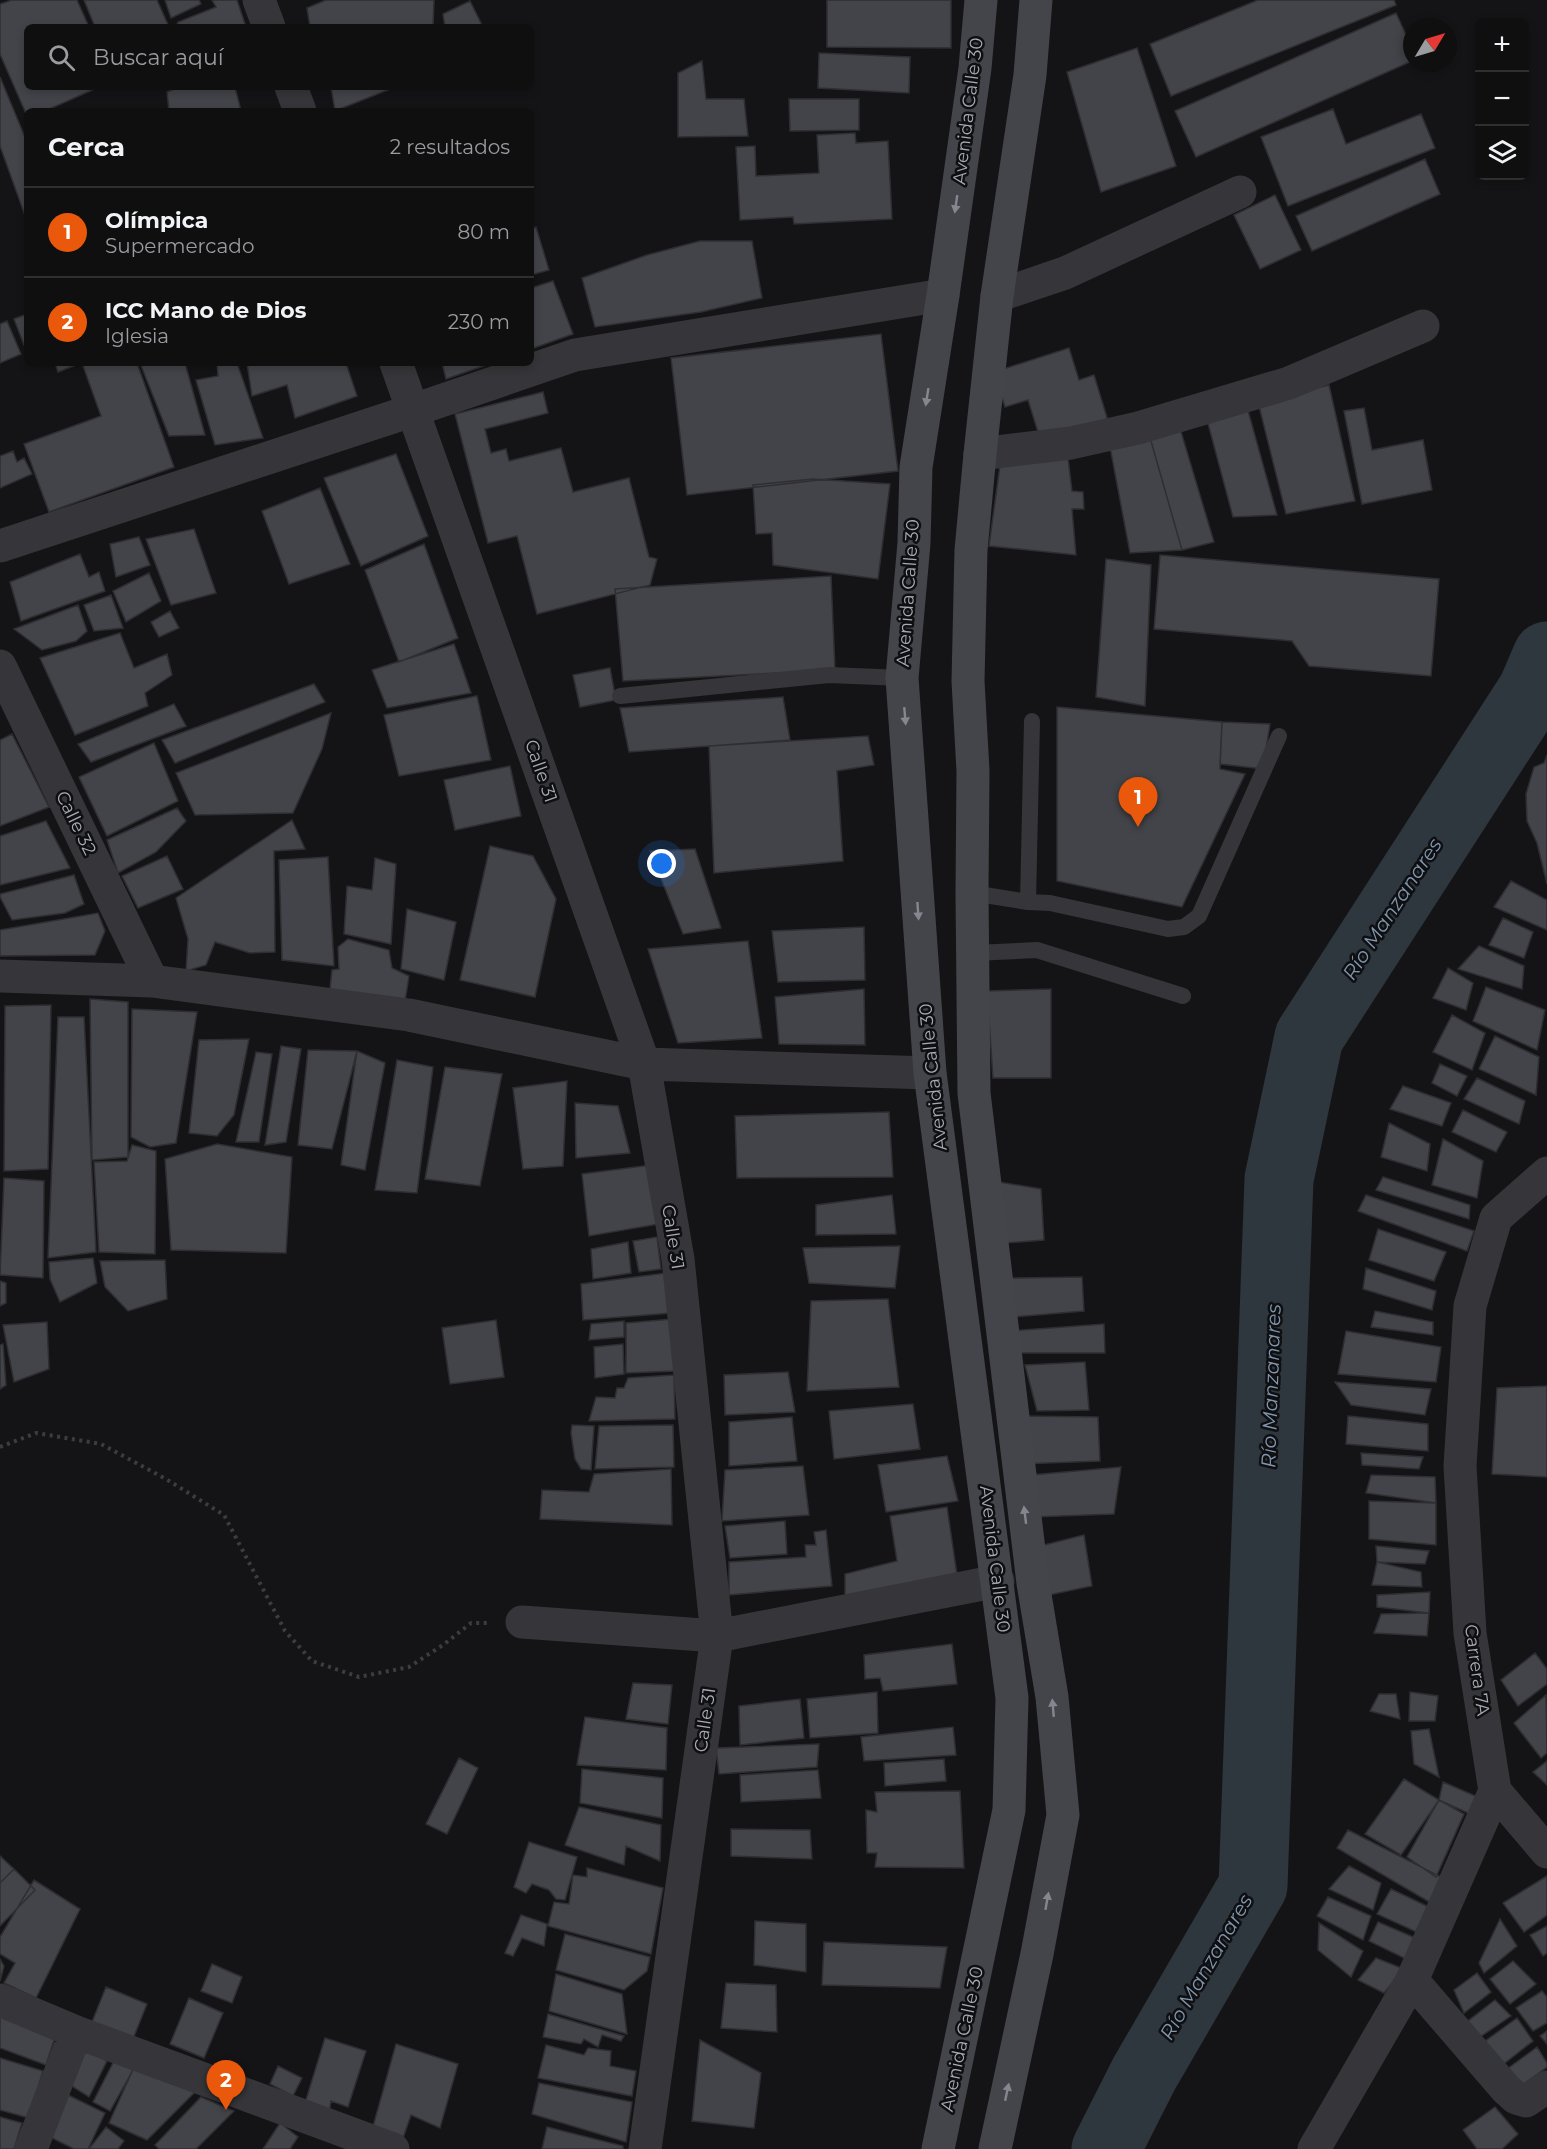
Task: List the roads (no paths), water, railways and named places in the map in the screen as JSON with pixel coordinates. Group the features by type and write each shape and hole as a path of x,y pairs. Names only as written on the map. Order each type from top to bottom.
{"main road":[{"name":"Avenida Calle 30","path":"938,2149 1009,1810 1012,1698 930,1073 902,678 914,543 915,467 943,295 975,68 981,0"},
{"name":"Avenida Calle 30","path":"995,2149 1037,1954 1063,1815 1052,1697 1033,1583 974,1093 973,771 968,669 971,550 996,296 1030,75 1036,0"}],"street":[{"path":"258,0 268,24"},
{"path":"292,90 299,108"},
{"path":"996,296 1065,273 1240,192"},
{"path":"0,546 575,355 943,295"},
{"path":"980,454 1071,443 1138,428 1289,383 1423,326"},
{"name":"Calle 31","path":"397,366 644,1064 678,1259 717,1636 645,2149"},
{"name":"Calle 32","path":"0,666 152,981"},
{"path":"0,976 152,981 409,1015 644,1064 930,1073"},
{"name":"Carrera 7A","path":"1495,1791 1470,1633 1460,1466 1470,1306 1496,1218 1547,1173"},
{"path":"522,1622 717,1636 998,1581"},
{"path":"1314,2149 1412,1980 1495,1791 1547,1852"},
{"path":"1412,1980 1516,2098 1526,2101 1542,2091"},
{"path":"0,2000 76,2032 393,2149"},
{"path":"31,2149 76,2032"}],"lane":[{"path":"620,696 829,675 902,678"},
{"path":"1028,902 1032,721"},
{"path":"972,893 1028,902 1050,903 1168,929 1184,927 1199,916 1279,736"},
{"path":"974,953 1037,950 1183,996"}],"waterway":[{"name":"Río Manzanares","path":"1106,2149 1144,2074 1253,1886 1279,1179 1309,1037 1532,691 1547,656"}],"place":[{"name":"Olímpica","path":"1138,827"},
{"name":"ICC Mano de Dios","path":"226,2110"}]}
